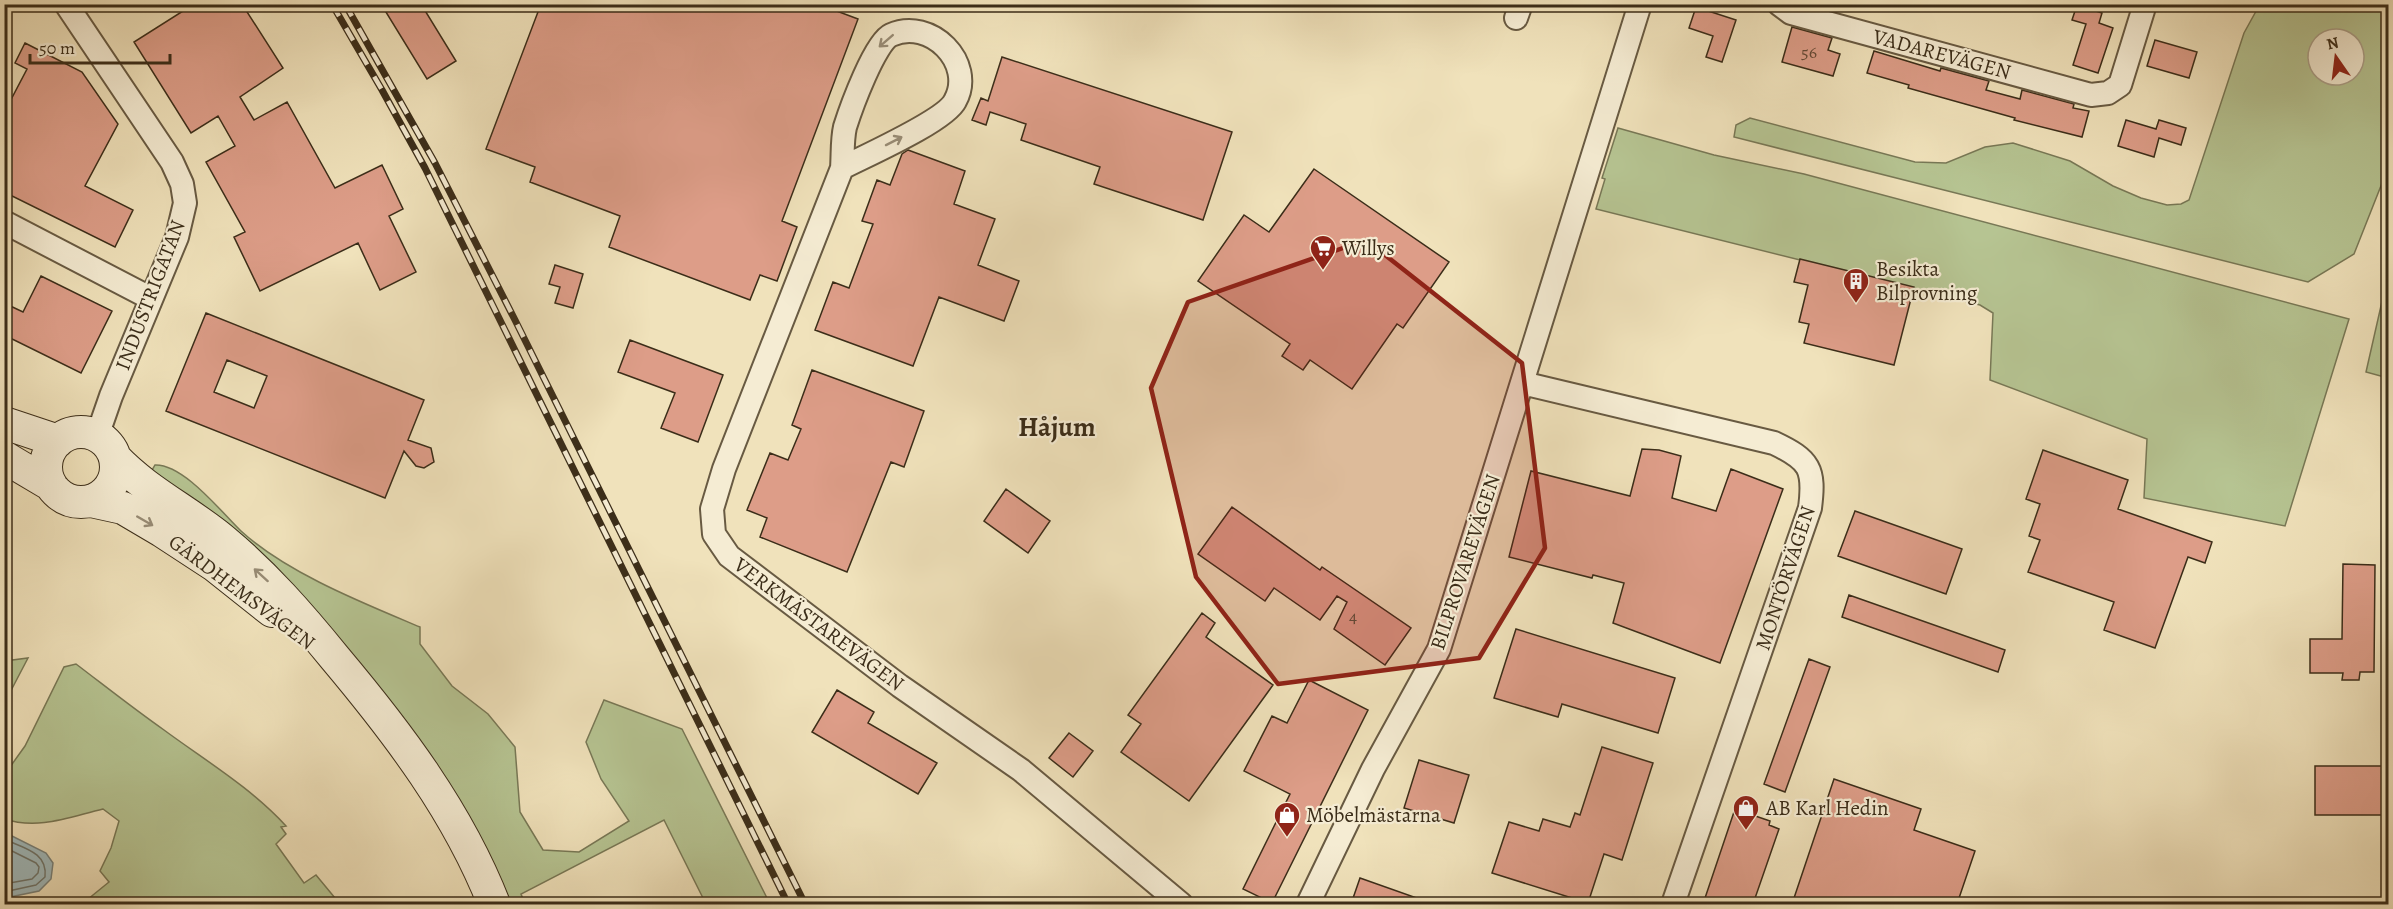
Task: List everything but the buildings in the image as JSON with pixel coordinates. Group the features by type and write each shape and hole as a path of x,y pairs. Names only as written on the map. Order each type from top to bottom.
{"main road":[{"path":"4,423 58,441"},
{"path":"4,457 51,485 59,494 68,499 79,502 91,501 103,494 111,484 116,471 105,446 79,432 58,441 50,452 46,465 51,485"},
{"name":"GÄRDHEMSVÄGEN","path":"105,446 136,479 222,539 282,594 355,681 434,786 465,842 494,904"},
{"name":"GÄRDHEMSVÄGEN","path":"91,501 123,508 214,565 355,681"}],"street":[{"name":"INDUSTRIGATAN","path":"66,4 172,162 182,184 185,203 177,237 150,298 102,422 105,446"},
{"name":"BILPROVAREVÄGEN","path":"1308,904 1373,769 1439,649 1640,4"},
{"name":"VADAREVÄGEN","path":"1779,4 1791,13 2091,95 2108,93 2120,85 2145,4"},
{"name":"VERKMÄSTAREVÄGEN","path":"842,168 934,121 955,102 961,79 953,55 940,40 916,31 890,35 875,51 845,129 842,168 724,469 712,509 714,534 729,556 900,686 1021,770 1181,904"},
{"path":"4,222 150,298"},
{"name":"MONTÖRVÄGEN","path":"1522,382 1774,443 1797,454 1808,467 1813,486 1810,508 1673,904"}],"highlighted area":[{"path":"1366,240 1522,363 1545,548 1479,658 1278,684 1196,577 1151,388 1188,302"}],"green space":[{"path":"2260,4 2388,5 2388,168 2354,254 2308,282 1734,137 1736,125 1750,118 1915,162 1946,163 1985,147 2013,143 2070,161 2113,186 2141,198 2167,205 2181,204 2189,200 2244,33"},
{"path":"1618,128 1714,155 1804,174 2349,319 2285,526 2144,498 2147,439 1990,380 1993,313 1980,305 1596,209 1605,179 1602,178"},
{"path":"2388,275 2388,378 2366,372"},
{"path":"155,465 178,472 190,481 241,531 280,560 326,586 420,627 420,644 452,686 488,714 515,747 520,812 543,850 579,852 629,821 601,779 586,742 604,700 682,729 770,904 706,904 664,820 521,894 525,904 508,904 463,811 151,472"},
{"path":"28,658 5,702 5,661"},
{"path":"76,664 258,799 286,826 281,827 286,834 276,844 304,883 316,875 340,904 82,904 109,882 100,871 111,848 119,821 103,809 42,823 4,819 5,774 25,746 64,667"}],"water":[{"path":"4,832 46,853 53,863 51,879 39,891 5,898"}],"railway":[{"path":"332,4 425,168 788,904"},
{"path":"345,4 435,163 805,904"}],"place":[{"name":"Willys","path":"1323,271"},
{"name":"Besikta Bilprovning","path":"1856,304"},
{"name":"AB Karl Hedin","path":"1746,831"},
{"name":"Möbelmästarna","path":"1287,838"}],"district":[{"name":"Håjum","path":"1057,427"}]}
